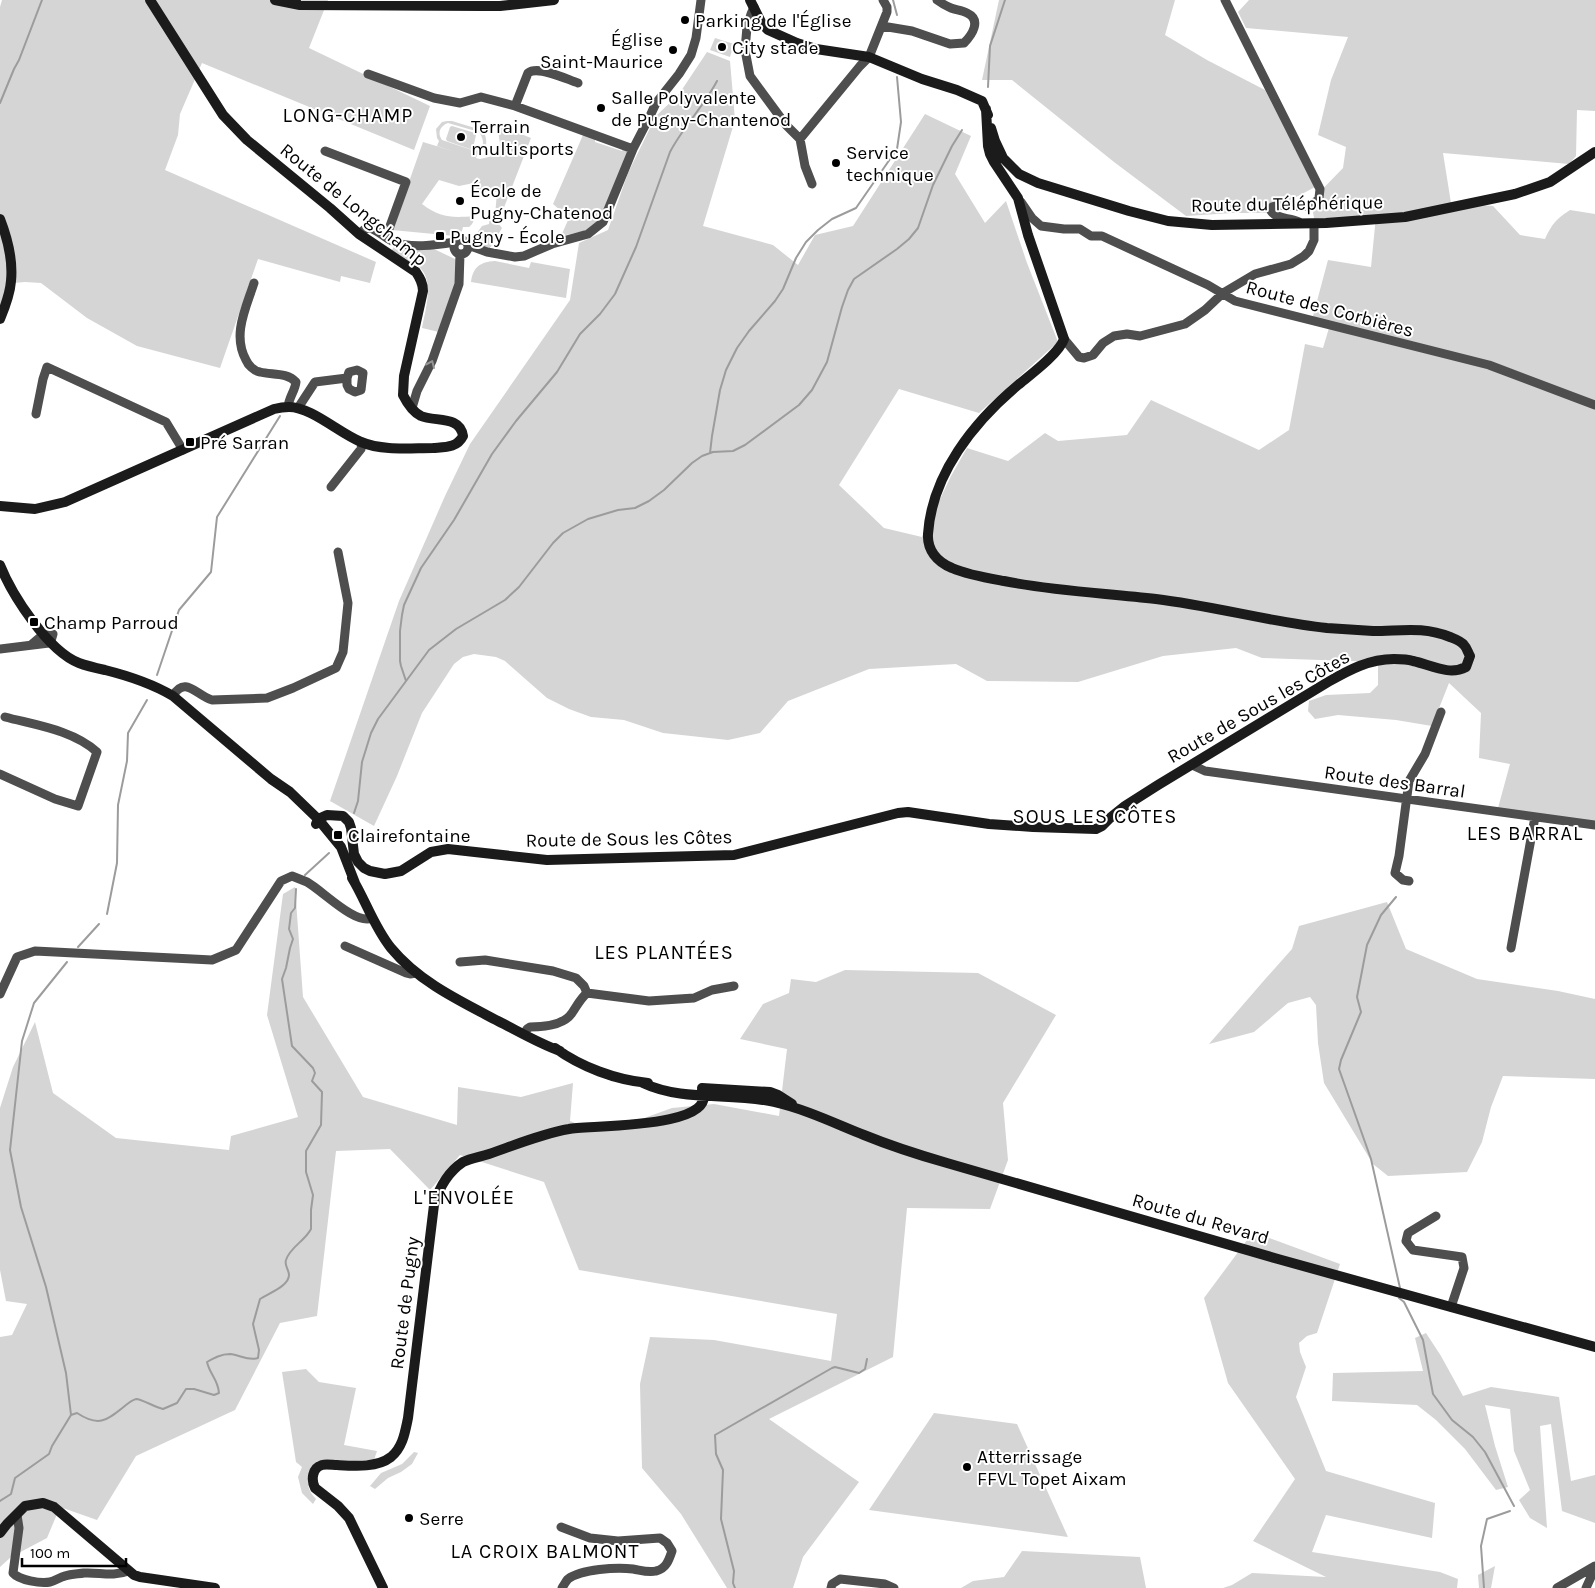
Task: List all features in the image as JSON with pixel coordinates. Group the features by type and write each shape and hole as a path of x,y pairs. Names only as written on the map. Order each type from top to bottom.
{"street":[{"name":"Route de Longchamp","path":"150,0 223,115 247,140 362,236 416,272 423,284 423,291 403,389 403,395 412,408"},
{"path":"275,0 300,5 500,6 554,0"},
{"path":"362,236 365,229 371,228 392,241 524,256 552,244 580,237 594,230 606,218 633,149 656,103 691,55 696,38 701,0"},
{"path":"800,139 869,57 882,26 887,8 883,0"},
{"path":"882,26 912,31 950,44 964,43 972,35 975,24 973,17 937,0"},
{"path":"1225,0 1320,190 1319,198 1313,203 1300,207 1277,205 1272,207 1271,211 1275,216 1296,220 1300,224"},
{"path":"752,4 762,24 768,30 797,43 816,49 869,57 982,101 986,109 990,154 1018,198 1028,235 1064,339 1079,357 1088,358 1103,343 1114,336 1127,334 1140,336 1185,324 1205,310 1223,293 1255,274 1291,264 1304,256 1309,251 1314,240 1314,224"},
{"path":"752,4 745,50 750,76 786,125 800,139 805,166 812,184"},
{"path":"515,106 528,73 531,70 541,70 578,83"},
{"path":"368,74 434,98 460,103 481,97 515,106 633,149"},
{"name":"Route du Téléphérique","path":"986,109 995,142 1003,158 1019,174 1038,183 1130,211 1168,221 1212,225 1314,224 1406,218 1515,194 1550,182 1595,152"},
{"path":"325,151 406,182 382,234"},
{"name":"Route des Corbières","path":"1018,198 1032,218 1041,226 1080,229 1091,236 1102,236 1235,300 1489,365 1595,405"},
{"path":"0,218 7,242 12,280 10,293 0,319"},
{"path":"254,283 240,324 241,352 247,364 257,372 291,377 296,382 296,389 289,401 293,407 362,442 394,449 455,446 463,436 457,424 421,416 412,408 417,391 432,361 459,284 461,249"},
{"name":"Route de Sous les Côtes","path":"321,825 327,815 343,816 349,822 351,828 354,854 358,862 370,871 385,874 401,871 431,852 448,849 547,860 734,855 908,812 988,824 1041,828 1096,829 1125,806 1353,668 1372,662 1396,659 1412,660 1435,668 1458,671 1466,667 1470,656 1465,646 1460,642 1429,630 1372,631 1296,624 1185,603 1023,585 984,578 942,563 936,558 928,543 928,532 933,503 948,468 968,436 983,418 999,401 1043,364 1062,344 1064,339"},
{"path":"36,414 43,379 48,367 166,422 183,450"},
{"path":"0,506 35,509 65,502 274,409 293,407 315,382 347,378"},
{"path":"331,487 361,448 362,442"},
{"path":"173,696 184,686 212,700 267,698 336,668 343,652 348,603 338,552"},
{"name":"Route du Revard","path":"0,565 8,584 23,608 49,637 94,667 140,680 160,688 173,696 271,779 290,792 341,846 355,883 370,914 391,947 416,973 465,1003 500,1014 525,1032 590,1068 642,1083 662,1091 699,1092 764,1100 801,1110 904,1150 930,1158 1595,1348"},
{"path":"0,649 32,645 49,637"},
{"path":"1408,881 1403,880 1394,873 1399,856 1409,781 1425,754 1441,712"},
{"path":"0,774 78,806 97,752 86,742 58,731 5,717"},
{"name":"Route des Barral","path":"1192,765 1205,771 1595,825"},
{"path":"1511,948 1535,817"},
{"path":"0,994 17,958 35,951 212,960 236,950 281,881 292,876 306,882 345,910 359,914 370,914"},
{"path":"345,946 406,973 416,973"},
{"path":"460,962 484,960 553,972 576,978 584,986 587,993"},
{"path":"525,1032 530,1027 560,1023 571,1015 580,999 587,993 649,1001 694,998 712,990 734,986"},
{"name":"Route de Pugny","path":"383,1588 349,1518 338,1506 315,1488 313,1476 316,1468 323,1465 366,1465 380,1462 390,1458 398,1450 402,1442 408,1418 434,1205 445,1180 465,1161 549,1134 569,1129 658,1122 682,1115 689,1110 699,1092"},
{"path":"1436,1216 1408,1233 1406,1241 1413,1250 1462,1257 1464,1268 1452,1307"},
{"path":"0,1533 25,1506 43,1504 54,1507 128,1571 140,1577 215,1588"},
{"path":"16,1515 19,1528 13,1573 17,1577 51,1585 69,1575 87,1573 121,1574 128,1571"},
{"path":"561,1527 590,1538 618,1541 660,1538 667,1543 672,1551 670,1560 664,1567 656,1571 645,1572 631,1569 588,1571 567,1579 562,1588"},
{"path":"1557,1588 1595,1567"},
{"path":"1586,1588 1595,1567"},
{"path":"831,1588 832,1584 840,1579 885,1584 894,1588"}],"shaded area":[{"path":"2,0 328,0 309,48 430,106 414,150 202,63 180,114 178,135 165,170 376,262 370,283 341,276 340,282 258,259 220,368 137,346 87,318 41,283 13,283 0,307 0,7"},
{"path":"999,0 1175,0 1165,35 1207,60 1265,90 1315,187 1266,213 1186,216 1114,162 1012,80 982,80"},
{"path":"1249,0 1595,0 1595,111 1577,110 1576,156 1569,164 1443,153 1451,203 1493,206 1520,235 1545,239 1555,222 1570,210 1595,214 1595,826 1498,808 1510,764 1479,758 1481,713 1449,683 1432,726 1396,720 1338,715 1315,719 1308,711 1309,701 1326,695 1370,693 1378,685 1378,662 1262,658 1236,648 1163,656 1078,682 987,681 956,664 869,669 788,701 760,733 728,740 663,733 624,720 591,717 547,698 505,661 496,657 474,654 463,657 454,664 422,713 397,776 374,826 330,801 399,601 470,444 570,300 579,243 608,230 628,173 656,116 679,94 707,52 730,61 735,120 703,226 773,245 798,265 815,235 853,226 925,114 971,136 955,174 985,223 1006,201 1027,263 1058,342 979,413 899,389 839,485 884,528 922,537 951,476 967,448 1008,461 1045,433 1058,441 1127,435 1151,400 1259,450 1289,430 1305,344 1323,348 1329,328 1313,316 1328,260 1371,267 1376,216 1316,229 1311,201 1343,168 1346,147 1318,135 1331,80 1348,37 1246,28 1238,12"},
{"name":"City stade","path":"715,38 734,44 730,57 710,50"},
{"path":"452,121 478,129 485,135 486,144 476,158 480,159 493,156 500,144 498,130 504,127 531,138 498,223 502,228 490,248 477,248 473,243 474,237 482,226 489,224 490,215 495,216 497,192 478,192 474,183 459,186 439,180 422,204 435,212 447,216 474,216 471,225 463,227 462,231 455,236 392,230 423,142 456,152 437,146 439,141 436,129 442,122","holes":["448,123 479,132 483,140 483,146 475,151 442,140 440,137 440,130"]},
{"name":"Terrain multisports","path":"450,127 475,133 473,148 470,149 447,141"},
{"path":"583,135 595,139 595,142 622,151 623,147 627,149 627,153 603,216 585,231 561,236 569,218 553,204"},
{"path":"395,245 434,249 457,260 458,282 439,332 422,328 428,296 427,280 419,267 390,253"},
{"path":"495,261 529,268 531,262 570,269 566,298 471,282 473,273 478,266"},
{"path":"295,887 303,997 363,1097 457,1125 458,1087 521,1097 573,1083 570,1121 587,1128 625,1125 672,1108 714,1104 779,1116 787,1049 740,1039 763,1004 789,993 791,979 816,982 845,970 978,973 1056,1015 1003,1103 1008,1160 990,1209 907,1208 893,1357 769,1419 859,1482 803,1557 793,1588 727,1588 681,1514 642,1468 640,1384 650,1337 714,1340 831,1361 837,1314 579,1270 544,1182 460,1155 430,1190 390,1149 336,1151 317,1316 280,1323 235,1410 136,1456 97,1520 60,1507 47,1538 11,1557 0,1567 0,1337 12,1335 27,1304 6,1301 0,1270 0,1108 13,1067 35,1022 53,1093 116,1138 229,1150 231,1136 298,1117 267,1015 283,894"},
{"path":"1387,902 1406,949 1477,979 1558,991 1595,999 1595,1079 1503,1076 1491,1107 1482,1142 1467,1172 1388,1176 1373,1164 1324,1083 1318,1043 1316,1005 1310,997 1288,1003 1254,1032 1209,1044 1292,949 1299,926"},
{"path":"1253,1232 1340,1264 1317,1333 1307,1336 1299,1343 1300,1352 1306,1367 1296,1397 1326,1471 1435,1503 1432,1538 1326,1515 1312,1552 1440,1572 1458,1579 1457,1588 1223,1588 1252,1573 1326,1577 1253,1541 1295,1479 1228,1383 1204,1298"},
{"path":"1426,1333 1463,1396 1491,1387 1559,1397 1571,1481 1595,1475 1595,1523 1562,1511 1551,1424 1540,1426 1547,1528 1530,1518 1519,1500 1530,1490 1514,1451 1510,1409 1485,1405 1508,1487 1496,1490 1465,1449 1436,1420 1417,1405 1332,1401 1333,1373 1423,1371 1415,1338"},
{"path":"306,1369 319,1382 356,1388 344,1445 377,1451 374,1460 317,1461 308,1480 309,1490 316,1499 313,1504 302,1493 298,1477 302,1467 296,1462 282,1372"},
{"name":"Atterrissage FFVL Topet Aixam","path":"934,1413 1017,1424 1068,1537 869,1510"},
{"path":"414,1452 418,1453 412,1464 388,1478 375,1489 370,1486 381,1473 402,1464"},
{"path":"1022,1551 1140,1557 1146,1588 961,1588 973,1581 1004,1577"},
{"path":"1495,1566 1491,1588 1479,1588 1478,1575"}],"waterway":[{"path":"0,103 42,0"},
{"path":"893,0 897,15"},
{"path":"988,87 990,46 1005,0"},
{"path":"710,453 720,390 726,370 737,348 783,289 796,258 806,242 832,219 856,208 897,149 901,122 897,77"},
{"path":"406,681 400,661 402,615 404,605 421,568 454,520 492,454 516,421 557,372 580,334 600,314 615,294 636,247 670,152 717,81"},
{"path":"354,813 358,801 362,762 371,733 378,719 429,650 456,629 505,600 519,587 563,533 588,519 618,510 635,508 649,501 702,456 713,452 733,451 745,445 799,405 812,390 827,362 842,307 854,279 897,249 918,228 933,185 962,130"},
{"path":"157,675 179,610 211,572 217,517 280,416"},
{"path":"107,914 117,863 118,805 127,761 128,733 147,700"},
{"path":"305,875 329,853"},
{"path":"0,1501 11,1494 15,1478 49,1454 71,1415 77,1413 92,1420 103,1420 114,1415 131,1401 137,1399 163,1409 177,1403 186,1389 194,1389 214,1395 219,1393 218,1388 207,1362 227,1354 251,1359 258,1358 259,1350 253,1324 260,1299 286,1283 289,1275 286,1264 288,1255 311,1229 313,1195 306,1172 306,1151 321,1125 322,1092 312,1081 315,1073 313,1068 292,1046 282,979 293,939 289,929 291,913 295,908 296,889"},
{"path":"1396,897 1381,915 1367,945 1357,997 1361,1012 1339,1069 1371,1159 1400,1288"},
{"path":"78,947 99,924"},
{"path":"67,962 34,1003 22,1041 10,1150 21,1207 46,1287 66,1373 71,1415"},
{"path":"1399,1298 1404,1302 1423,1340 1433,1394 1452,1420 1473,1437 1485,1452 1514,1506"},
{"path":"735,1588 733,1583 734,1571 721,1519 723,1470 716,1454 715,1435 832,1368 835,1367 859,1373 865,1369 867,1359"},
{"path":"1484,1588 1481,1546 1487,1519 1510,1511"}],"place":[{"name":"Parking de l'Église","path":"685,20"},
{"name":"City stade","path":"722,47"},
{"name":"Église Saint-Maurice","path":"673,50"},
{"name":"Salle Polyvalente de Pugny-Chantenod","path":"601,108"},
{"name":"Terrain multisports","path":"461,137"},
{"name":"Service technique","path":"836,163"},
{"name":"École de Pugny-Chatenod","path":"460,201"},
{"name":"Pugny - École","path":"440,236"},
{"name":"Pré Sarran","path":"190,442"},
{"name":"Champ Parroud","path":"34,622"},
{"name":"Clairefontaine","path":"338,835"},
{"name":"Atterrissage FFVL Topet Aixam","path":"967,1467"},
{"name":"Serre","path":"409,1518"}],"district":[{"name":"LONG-CHAMP","path":"348,115"},
{"name":"SOUS LES CÔTES","path":"1095,816"},
{"name":"LES BARRAL","path":"1525,833"},
{"name":"LES PLANTÉES","path":"664,952"},
{"name":"L'ENVOLÉE","path":"464,1197"},
{"name":"LA CROIX BALMONT","path":"545,1551"}]}
